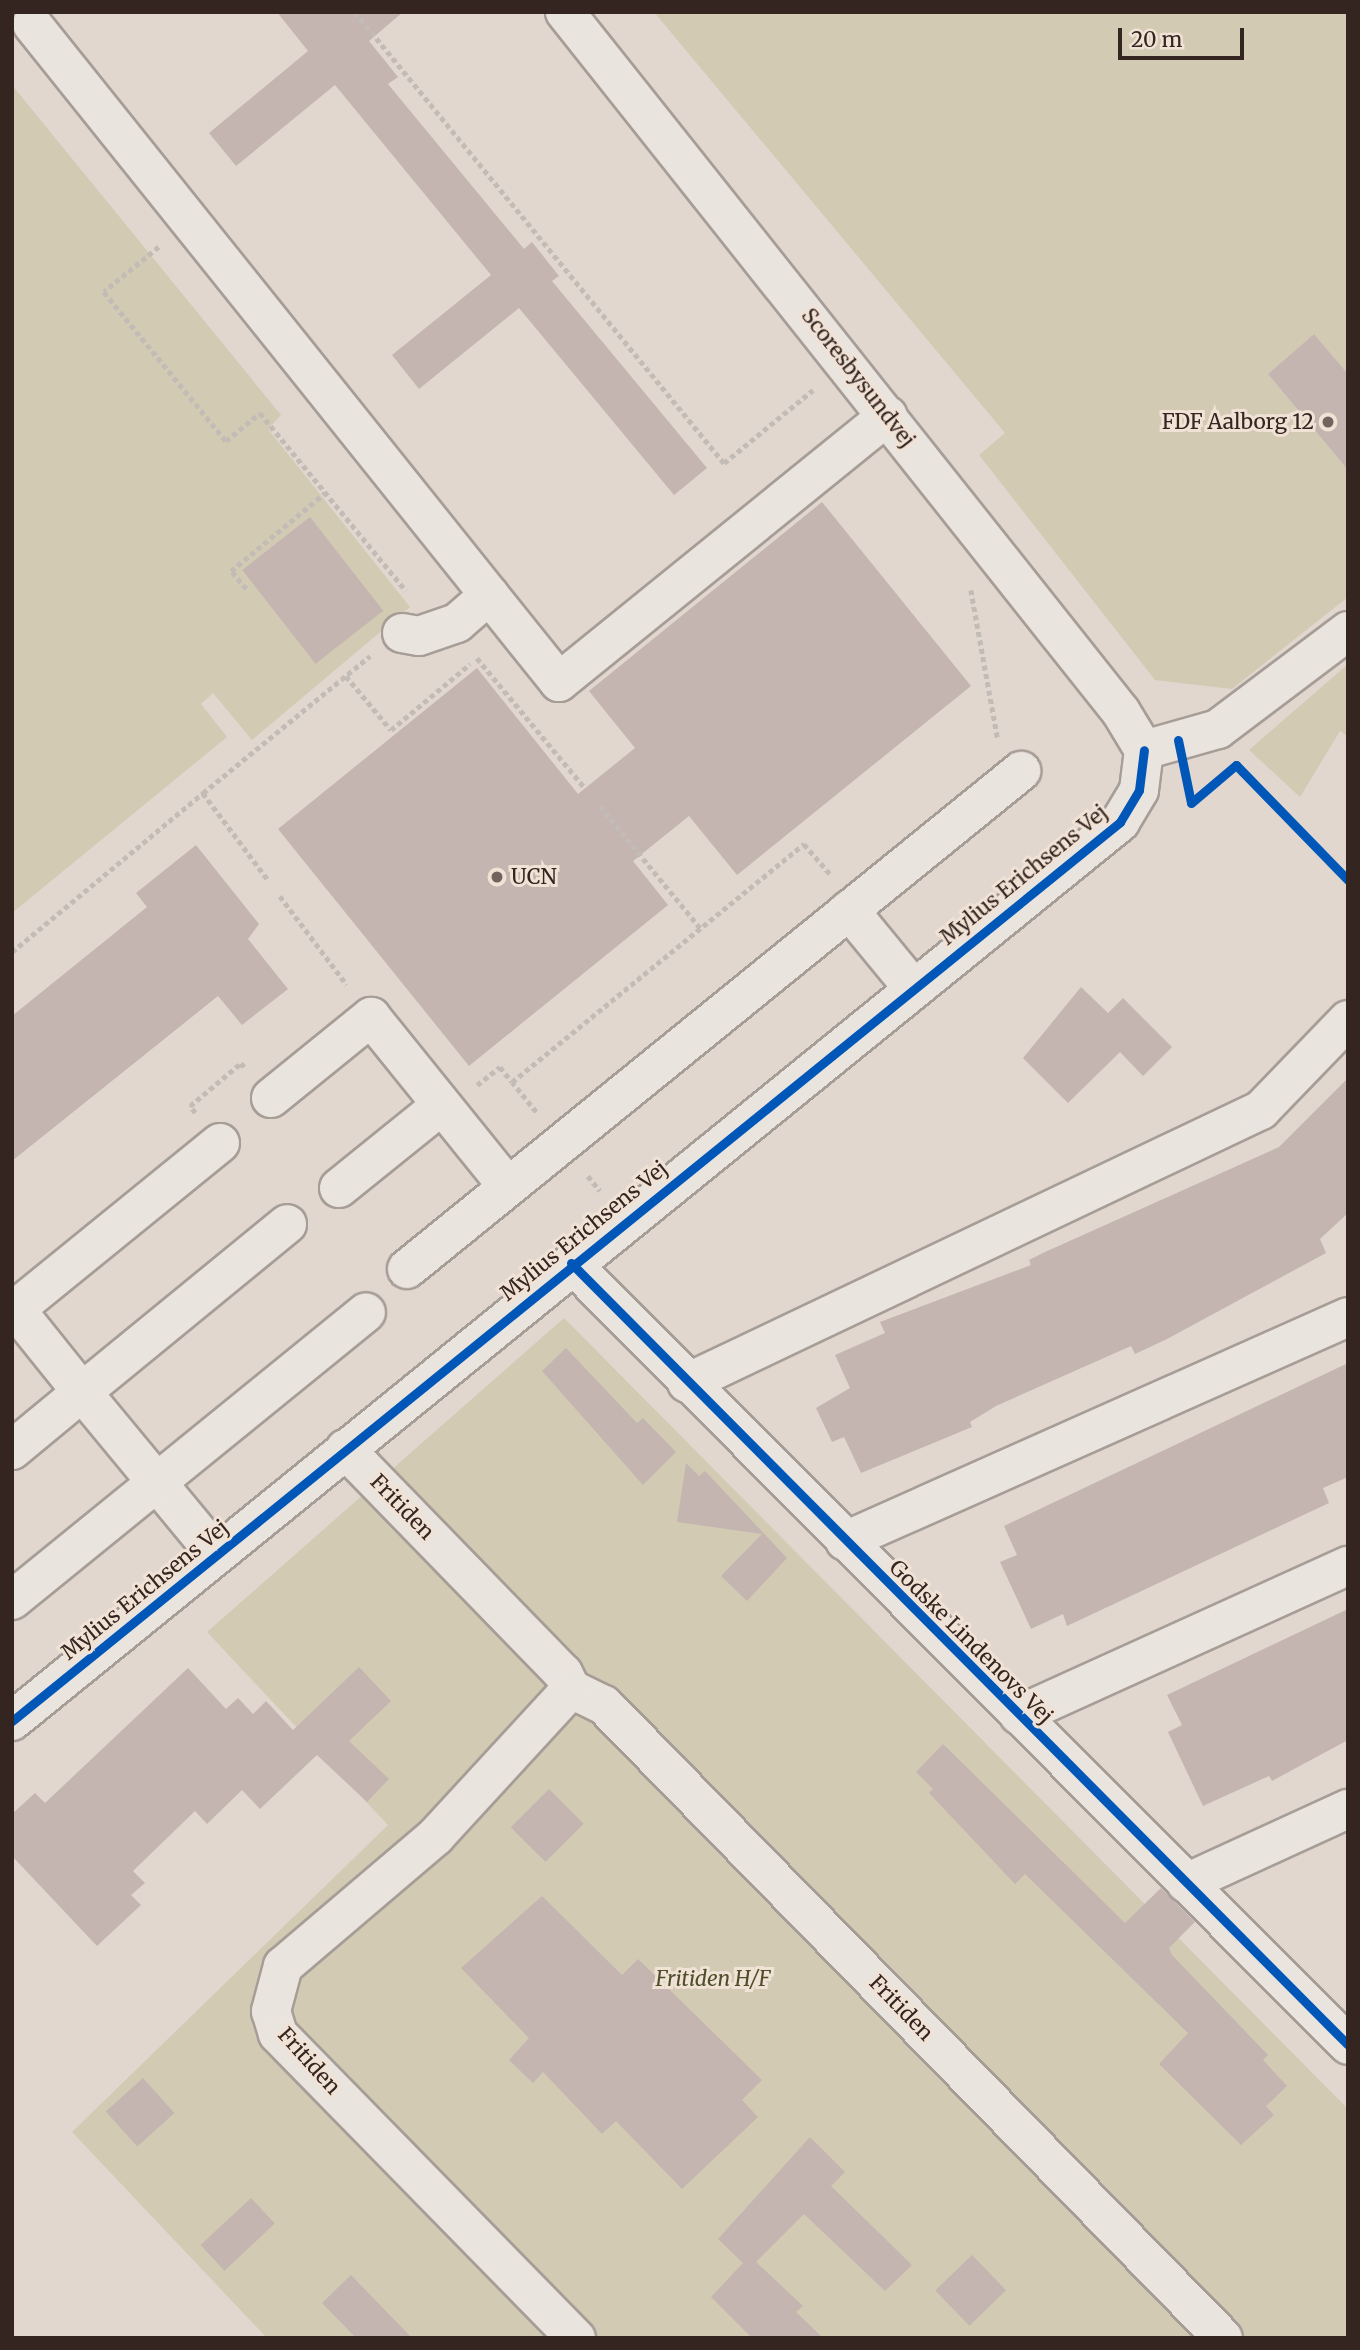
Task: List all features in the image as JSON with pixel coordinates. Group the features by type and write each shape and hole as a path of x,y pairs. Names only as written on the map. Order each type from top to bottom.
{"street":[{"name":"Scoresbysundvej","path":"565,12 1121,712 1144,750"},
{"path":"32,24 559,682 888,416"},
{"path":"389,642 419,636 457,623 489,595"},
{"path":"1144,750 1218,729 1348,631"},
{"name":"Mylius Erichsens Vej","path":"12,1721 571,1263 1120,822 1139,790 1144,750"},
{"path":"407,1269 1013,777"},
{"path":"853,907 913,988"},
{"path":"271,1098 370,1017 508,1187"},
{"path":"687,1383 1261,1110 1348,1020"},
{"path":"340,1188 442,1105"},
{"path":"216,1554 13,1309 220,1143"},
{"path":"12,1450 287,1224"},
{"name":"Godske Lindenovs Vej","path":"571,1263 687,1383 1348,2045"},
{"path":"12,1600 366,1312"},
{"path":"845,1541 1348,1317"},
{"name":"Fritiden","path":"345,1449 563,1673 571,1689 604,1705 1223,2338"},
{"name":"Godske Lindenovs Vej","path":"1019,1715 1348,1566"},
{"name":"Fritiden","path":"571,1689 436,1836 283,1966 271,2011 278,2034 576,2338"},
{"path":"1186,1883 1348,1809"}],"path":[{"path":"355,12 724,463 846,363"},
{"path":"190,222 104,292 226,440 260,413 409,594"},
{"path":"246,589 231,571 325,493"},
{"path":"969,580 1013,777"},
{"path":"12,952 389,642"},
{"path":"346,676 391,730 478,657 585,788"},
{"path":"203,793 268,880"},
{"path":"600,806 701,929"},
{"path":"624,1220 512,1082 804,844 853,907"},
{"path":"280,896 370,1017"},
{"path":"202,1095 228,1074"}],"green space":[{"path":"654,12 1348,12 1348,374 1314,334 1268,374 1348,470 1348,597 1232,689 1155,680 979,455 1005,433"},
{"path":"12,85 281,415 268,429 410,607 252,740 213,693 201,704 227,737 12,913"},
{"path":"1348,664 1348,737 1340,731 1300,797 1249,750"},
{"name":"Fritiden H/F","path":"564,1318 1348,2109 1348,2338 267,2338 72,2132 388,1825 207,1632"}],"building":[{"path":"277,12 403,12 369,41 398,77 388,84 524,249 532,242 559,276 552,281 707,468 674,495 519,308 419,389 392,355 491,275 335,85 236,166 209,133 308,51"},
{"name":"FDF Aalborg 12","path":"1314,334 1348,374 1348,470 1268,374"},
{"path":"822,502 971,686 737,875 689,816 633,861 668,905 469,1066 278,829 477,668 578,794 635,748 589,691"},
{"path":"310,517 383,611 315,664 242,570"},
{"path":"196,845 259,924 248,939 288,989 242,1025 218,996 12,1161 12,1016 147,907 136,893"},
{"path":"1081,987 1108,1013 1123,998 1172,1047 1143,1076 1120,1052 1068,1103 1023,1058"},
{"path":"1348,1078 1348,1213 1320,1239 1326,1253 1167,1339 1135,1354 1131,1346 996,1406 970,1422 972,1427 861,1473 844,1437 832,1442 816,1408 850,1388 835,1355 885,1333 880,1322 1031,1265 1029,1260 1045,1252 1279,1147"},
{"path":"566,1348 637,1423 643,1418 676,1452 643,1485 542,1371"},
{"path":"1348,1363 1348,1477 1323,1488 1329,1503 1067,1626 1063,1614 1031,1629 1000,1562 1017,1555 1004,1526"},
{"path":"686,1463 699,1476 705,1471 787,1558 747,1601 721,1576 762,1534 677,1522"},
{"path":"1348,1609 1348,1740 1272,1781 1269,1776 1203,1806 1168,1732 1182,1725 1167,1695"},
{"path":"359,1667 391,1701 349,1741 389,1779 367,1802 317,1755 260,1809 242,1790 207,1824 195,1811 133,1871 145,1883 131,1895 141,1905 97,1946 12,1856 12,1814 35,1793 45,1803 188,1668 226,1709 238,1698 253,1714 266,1701 293,1730"},
{"path":"943,1744 1125,1923 1161,1888 1195,1922 1169,1948 1172,1955 1268,2055 1263,2060 1287,2086 1266,2106 1274,2115 1241,2145 1159,2064 1188,2033 1025,1874 1015,1884 929,1793 933,1789 916,1772"},
{"path":"549,1789 584,1824 545,1862 511,1827"},
{"path":"542,1896 622,1975 638,1959 762,2080 742,2100 758,2117 682,2189 616,2121 602,2134 543,2072 533,2083 509,2060 529,2038 461,1968"},
{"path":"143,2078 174,2113 137,2146 106,2111"},
{"path":"810,2137 845,2172 831,2186 912,2265 885,2291 804,2214 756,2262 803,2306 796,2312 823,2338 752,2338 711,2297 743,2263 718,2239"},
{"path":"251,2198 275,2224 224,2271 201,2245"},
{"path":"972,2255 1006,2290 969,2326 935,2290"},
{"path":"351,2275 412,2338 356,2338 322,2303"}],"cycle path":[{"path":"1178,740 1191,803 1236,765 1348,880"},
{"path":"12,1721 1120,822 1139,790 1144,750"},
{"path":"571,1263 1348,2045"}],"place":[{"name":"FDF Aalborg 12","path":"1328,422"},
{"name":"UCN","path":"497,877"}]}
